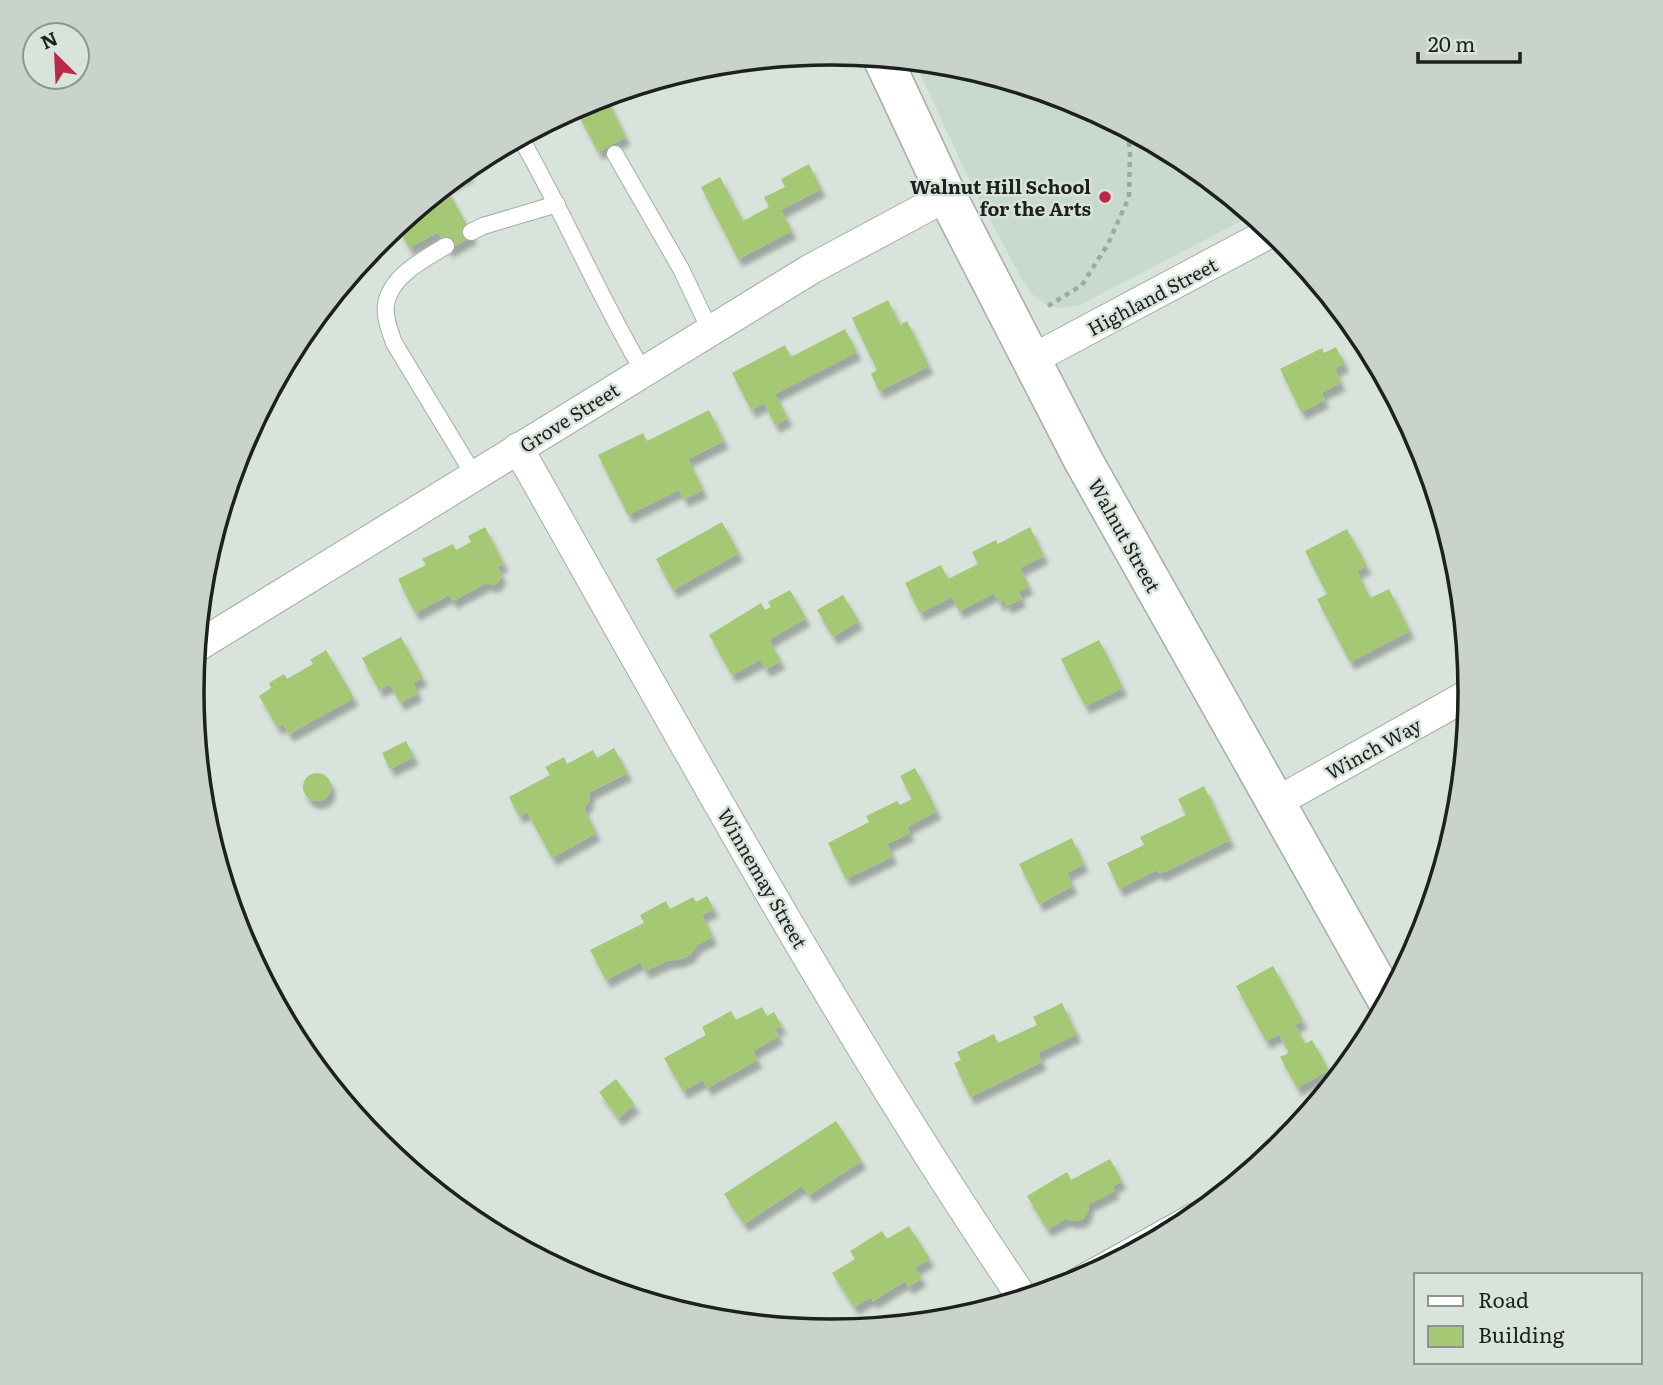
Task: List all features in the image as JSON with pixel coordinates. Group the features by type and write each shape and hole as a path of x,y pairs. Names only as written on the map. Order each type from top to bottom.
{"street":[{"name":"Walnut Street","path":"887,67 947,196 1090,471 1383,992"},
{"name":"Grove Street","path":"206,641 811,269 947,196"},
{"name":"Highland Street","path":"1031,360 1262,237"},
{"name":"Winnemay Street","path":"518,448 844,1017 945,1181 1018,1292"},
{"name":"Winch Way","path":"1275,803 1459,700"}],"lane":[{"path":"525,145 643,371"},
{"path":"615,154 681,269 710,330"},
{"path":"471,232 556,204"},
{"path":"446,246 422,260 397,281 386,303 387,321 394,343 474,475"}],"path":[{"path":"1048,306 1082,285 1108,244 1129,197 1129,140"}],"shaded area":[{"name":"Walnut Hill School for the Arts","path":"919,71 994,86 1033,98 1109,129 1180,171 1214,194 1244,220 1080,305 1064,308 1048,306 1033,295 1021,278 969,179"}],"building":[{"path":"610,106 626,137 598,152 580,118"},
{"path":"809,164 821,189 781,210 792,231 738,259 701,187 720,177 743,221 769,207 764,197 785,187 781,179"},
{"path":"449,194 473,236 448,250 438,232 409,248 402,235"},
{"path":"888,300 900,325 907,321 929,366 879,391 871,374 877,370 852,318"},
{"path":"845,329 857,352 775,394 788,418 775,425 764,403 751,410 732,373 785,345 791,357"},
{"path":"1336,347 1345,364 1335,369 1341,383 1321,393 1325,400 1301,412 1280,369 1322,348 1324,353"},
{"path":"709,410 724,441 688,459 703,490 684,499 679,490 628,515 598,455 643,433 647,441"},
{"path":"722,522 739,553 673,590 656,559"},
{"path":"485,527 504,564 497,567 502,574 499,581 494,585 486,583 453,601 449,595 415,613 398,579 426,565 422,559 453,544 456,550 471,542 468,536"},
{"path":"1030,527 1044,556 1020,568 1029,586 1018,592 1022,599 1007,606 1004,600 999,603 994,593 959,611 952,597 920,613 905,583 941,565 948,579 978,564 972,552 996,540 998,544"},
{"path":"1347,529 1367,566 1357,571 1370,598 1389,589 1410,631 1350,662 1317,599 1327,594 1305,551"},
{"path":"790,590 806,618 769,640 781,661 766,669 760,660 732,675 709,635 761,603 765,610 771,607 768,602"},
{"path":"843,595 859,621 833,637 817,610"},
{"path":"401,637 423,678 413,683 418,693 400,703 390,684 379,690 362,658"},
{"path":"1099,640 1123,688 1085,706 1061,659"},
{"path":"326,650 354,698 289,734 283,724 277,727 259,696 271,688 269,683 284,674 287,679 313,664 310,660"},
{"path":"406,741 414,757 390,769 382,753"},
{"path":"614,748 628,773 590,792 589,801 584,808 596,833 552,858 527,812 519,816 509,797 550,775 545,767 564,757 567,764 593,750 597,758"},
{"path":"915,768 937,811 907,827 910,833 887,844 893,856 846,879 828,843 869,822 866,816 897,801 900,805 912,799 900,776"},
{"path":"317,773 327,777 331,787 327,797 317,801 307,797 303,787 307,777"},
{"path":"1204,786 1230,840 1160,874 1157,870 1119,889 1107,863 1144,845 1140,837 1186,815 1178,799"},
{"path":"1072,838 1084,864 1067,873 1073,886 1039,904 1019,864"},
{"path":"707,896 714,909 702,915 713,937 697,945 690,955 681,959 667,961 645,971 640,962 606,980 590,950 644,923 640,915 666,901 670,909 693,897 696,902"},
{"path":"1273,966 1303,1021 1295,1025 1305,1044 1312,1040 1329,1070 1297,1088 1280,1057 1289,1053 1279,1034 1266,1041 1236,986"},
{"path":"1062,1003 1077,1034 1038,1053 1042,1062 970,1097 954,1063 961,1060 957,1052 994,1034 998,1043 1037,1025 1033,1017"},
{"path":"762,1007 767,1016 774,1012 782,1026 775,1029 779,1036 753,1051 758,1060 707,1088 703,1080 683,1091 664,1058 706,1035 702,1027 731,1011 736,1020"},
{"path":"616,1079 635,1105 618,1118 599,1092"},
{"path":"836,1121 862,1161 809,1195 802,1186 744,1224 724,1194"},
{"path":"1110,1159 1122,1181 1113,1186 1115,1191 1089,1204 1083,1219 1066,1219 1047,1229 1027,1196 1067,1172 1071,1180"},
{"path":"909,1226 930,1259 915,1268 922,1278 908,1287 905,1281 873,1301 871,1297 854,1307 832,1273 855,1259 850,1251 882,1231 887,1239"}],"place":[{"name":"Walnut Hill School for the Arts","path":"1105,197"}]}
